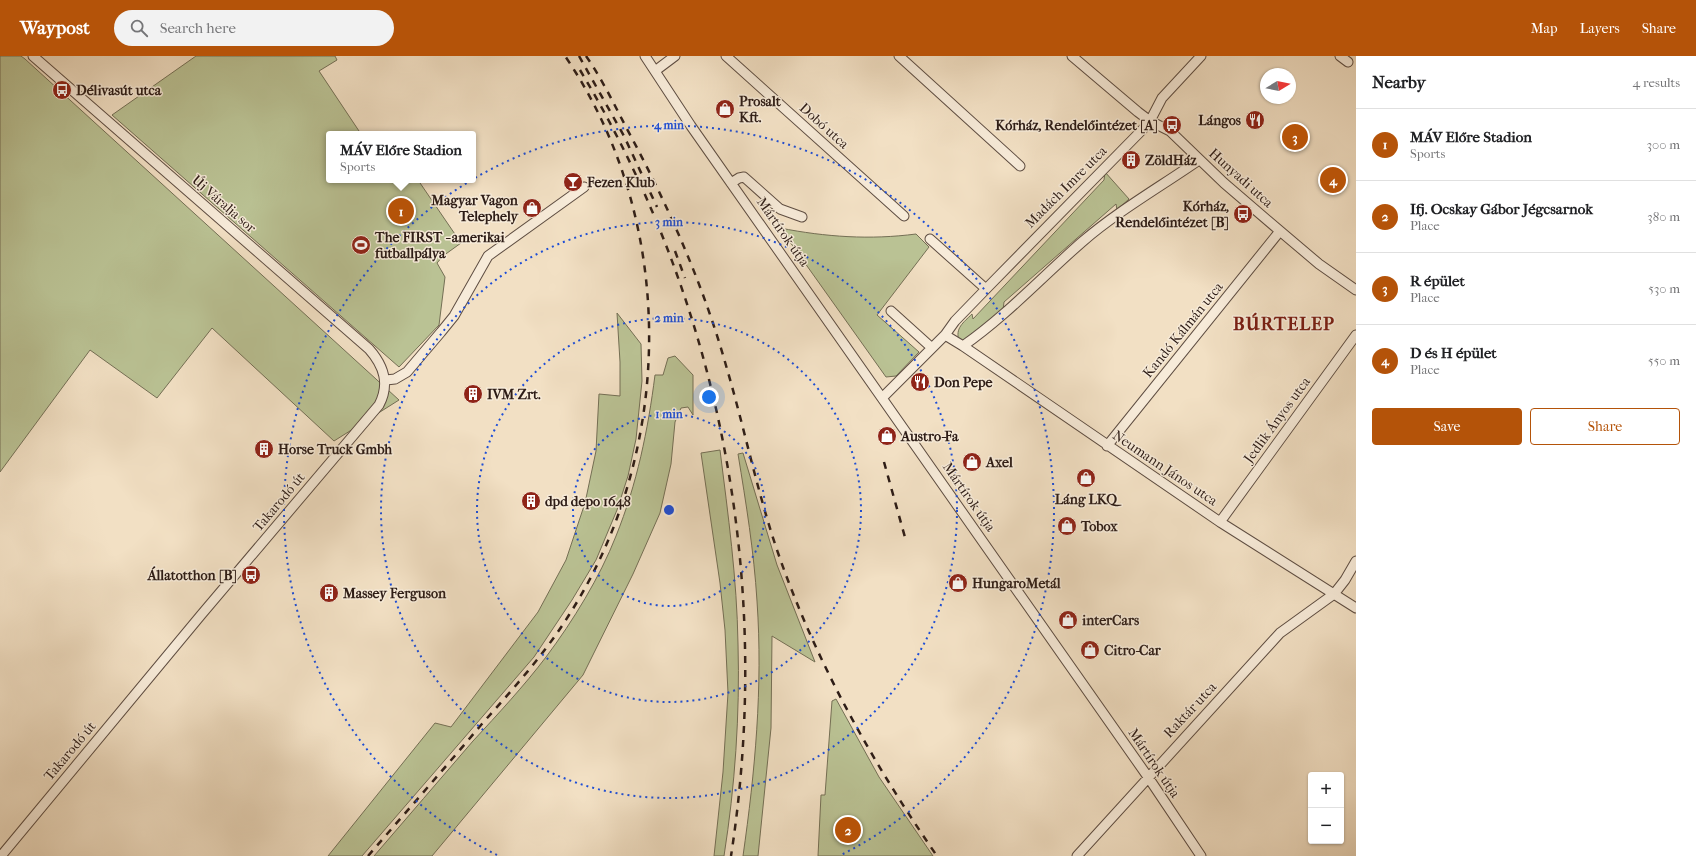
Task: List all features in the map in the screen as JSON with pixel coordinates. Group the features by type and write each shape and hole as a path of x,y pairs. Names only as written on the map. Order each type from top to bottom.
{"street":[{"name":"Új Váralja sor","path":"33,56 369,350 381,365 386,380"},
{"name":"Mártírok útja","path":"645,56 731,183 1148,777 1201,856"},
{"path":"655,71 675,56"},
{"name":"Dobó utca","path":"726,56 904,216"},
{"path":"900,56 1020,166"},
{"name":"Hunyadi utca","path":"1072,56 1150,121 1170,131 1199,160 1280,231 1319,264 1356,290"},
{"name":"Madách Imre utca","path":"882,398 945,335 986,289 1150,121 1162,98 1201,56"},
{"path":"1340,56 1348,62"},
{"path":"945,335 962,346 1003,315 1083,241 1141,198 1199,160"},
{"path":"731,183 744,177 780,210 802,217"},
{"path":"386,380 395,379 407,372 441,332 454,316 488,256 584,187"},
{"name":"Kandó Kálmán utca","path":"1107,446 1280,231"},
{"path":"930,239 986,289"},
{"path":"891,311 932,348"},
{"name":"Jedlik Ányos utca","path":"1220,522 1356,335"},
{"name":"Neumann János utca","path":"962,346 1220,522 1356,608"},
{"name":"Takarodó út","path":"1,856 205,610 380,405 386,389 386,380"},
{"name":"Raktár utca","path":"1077,856 1280,633 1334,594 1345,580 1356,561"}],"green space":[{"path":"0,56 21,56 25,59 399,400 334,441 212,328 157,398 90,350 0,472"},
{"path":"196,56 335,56 337,60 319,71 359,131 326,131 326,183 420,183 461,243 443,256 437,263 445,277 439,325 399,367 112,115"},
{"path":"1105,172 1129,199 1117,210 1116,204 1004,302 1003,310 972,342 959,341 958,333 963,323 972,314 973,319 1104,180"},
{"path":"780,228 814,234 848,237 882,237 916,234 929,247 877,315 919,352 896,376 886,377"},
{"path":"617,313 641,344 642,381 636,439 628,476 617,510 596,560 572,600 534,657 362,856 328,856 435,723 451,727 538,612 566,560 585,503 596,451 599,394 620,396 620,362"},
{"path":"675,356 693,375 693,415 688,407 681,408 675,422 671,464 660,513 633,574 583,675 432,856 374,856 473,741 529,679 576,614 610,551 630,497 641,457 655,375 663,375 668,358"},
{"path":"720,450 732,547 736,595 738,697 734,777 724,856 714,856 723,772 728,693 725,630 720,583 701,453"},
{"path":"743,453 777,565 815,662 772,636 771,728 758,856 743,856 757,729 759,633 754,564 738,454"},
{"path":"836,699 879,777 933,856 818,856 821,795 825,795 832,701"}],"railway":[{"path":"368,856 516,685 559,630 569,615 604,550 629,480 644,408 649,334 644,261 628,189 602,120 565,56"},
{"path":"579,56 624,136 657,207"},
{"path":"586,56 608,92 657,187 671,216 696,277 718,338 775,544 806,626 866,744 912,819 937,856"},
{"path":"580,70 629,160 669,254 701,351 724,450 739,550 745,652 742,754 731,856"},
{"path":"675,251 685,278"},
{"path":"884,462 906,541"}],"place":[{"name":"Délivasút utca","path":"62,90"},
{"name":"Prosalt Kft.","path":"725,109"},
{"name":"Lángos","path":"1255,120"},
{"name":"Kórház, Rendelőintézet [A]","path":"1172,125"},
{"name":"R épület","path":"1295,137"},
{"name":"ZöldHáz","path":"1131,160"},
{"name":"D és H épület","path":"1333,180"},
{"name":"Fezen Klub","path":"573,182"},
{"name":"Magyar Vagon Telephely","path":"532,208"},
{"name":"MÁV Előre Stadion","path":"401,211"},
{"name":"Kórház, Rendelőintézet [B]","path":"1243,214"},
{"name":"The FIRST - amerikai futballpálya","path":"361,245"},
{"name":"Don Pepe","path":"920,382"},
{"name":"IVM Zrt.","path":"473,394"},
{"name":"Austro-Fa","path":"887,436"},
{"name":"Horse Truck Gmbh","path":"264,449"},
{"name":"Axel","path":"972,462"},
{"name":"Láng LKQ","path":"1086,478"},
{"name":"dpd depo 1648","path":"531,501"},
{"name":"Tobox","path":"1067,526"},
{"name":"Állatotthon [B]","path":"251,575"},
{"name":"HungaroMetál","path":"958,583"},
{"name":"Massey Ferguson","path":"329,593"},
{"name":"interCars","path":"1068,620"},
{"name":"Citro-Car","path":"1090,650"},
{"name":"Ifj. Ocskay Gábor Jégcsarnok","path":"848,830"}],"district":[{"name":"BÚRTELEP","path":"1284,324"}]}
